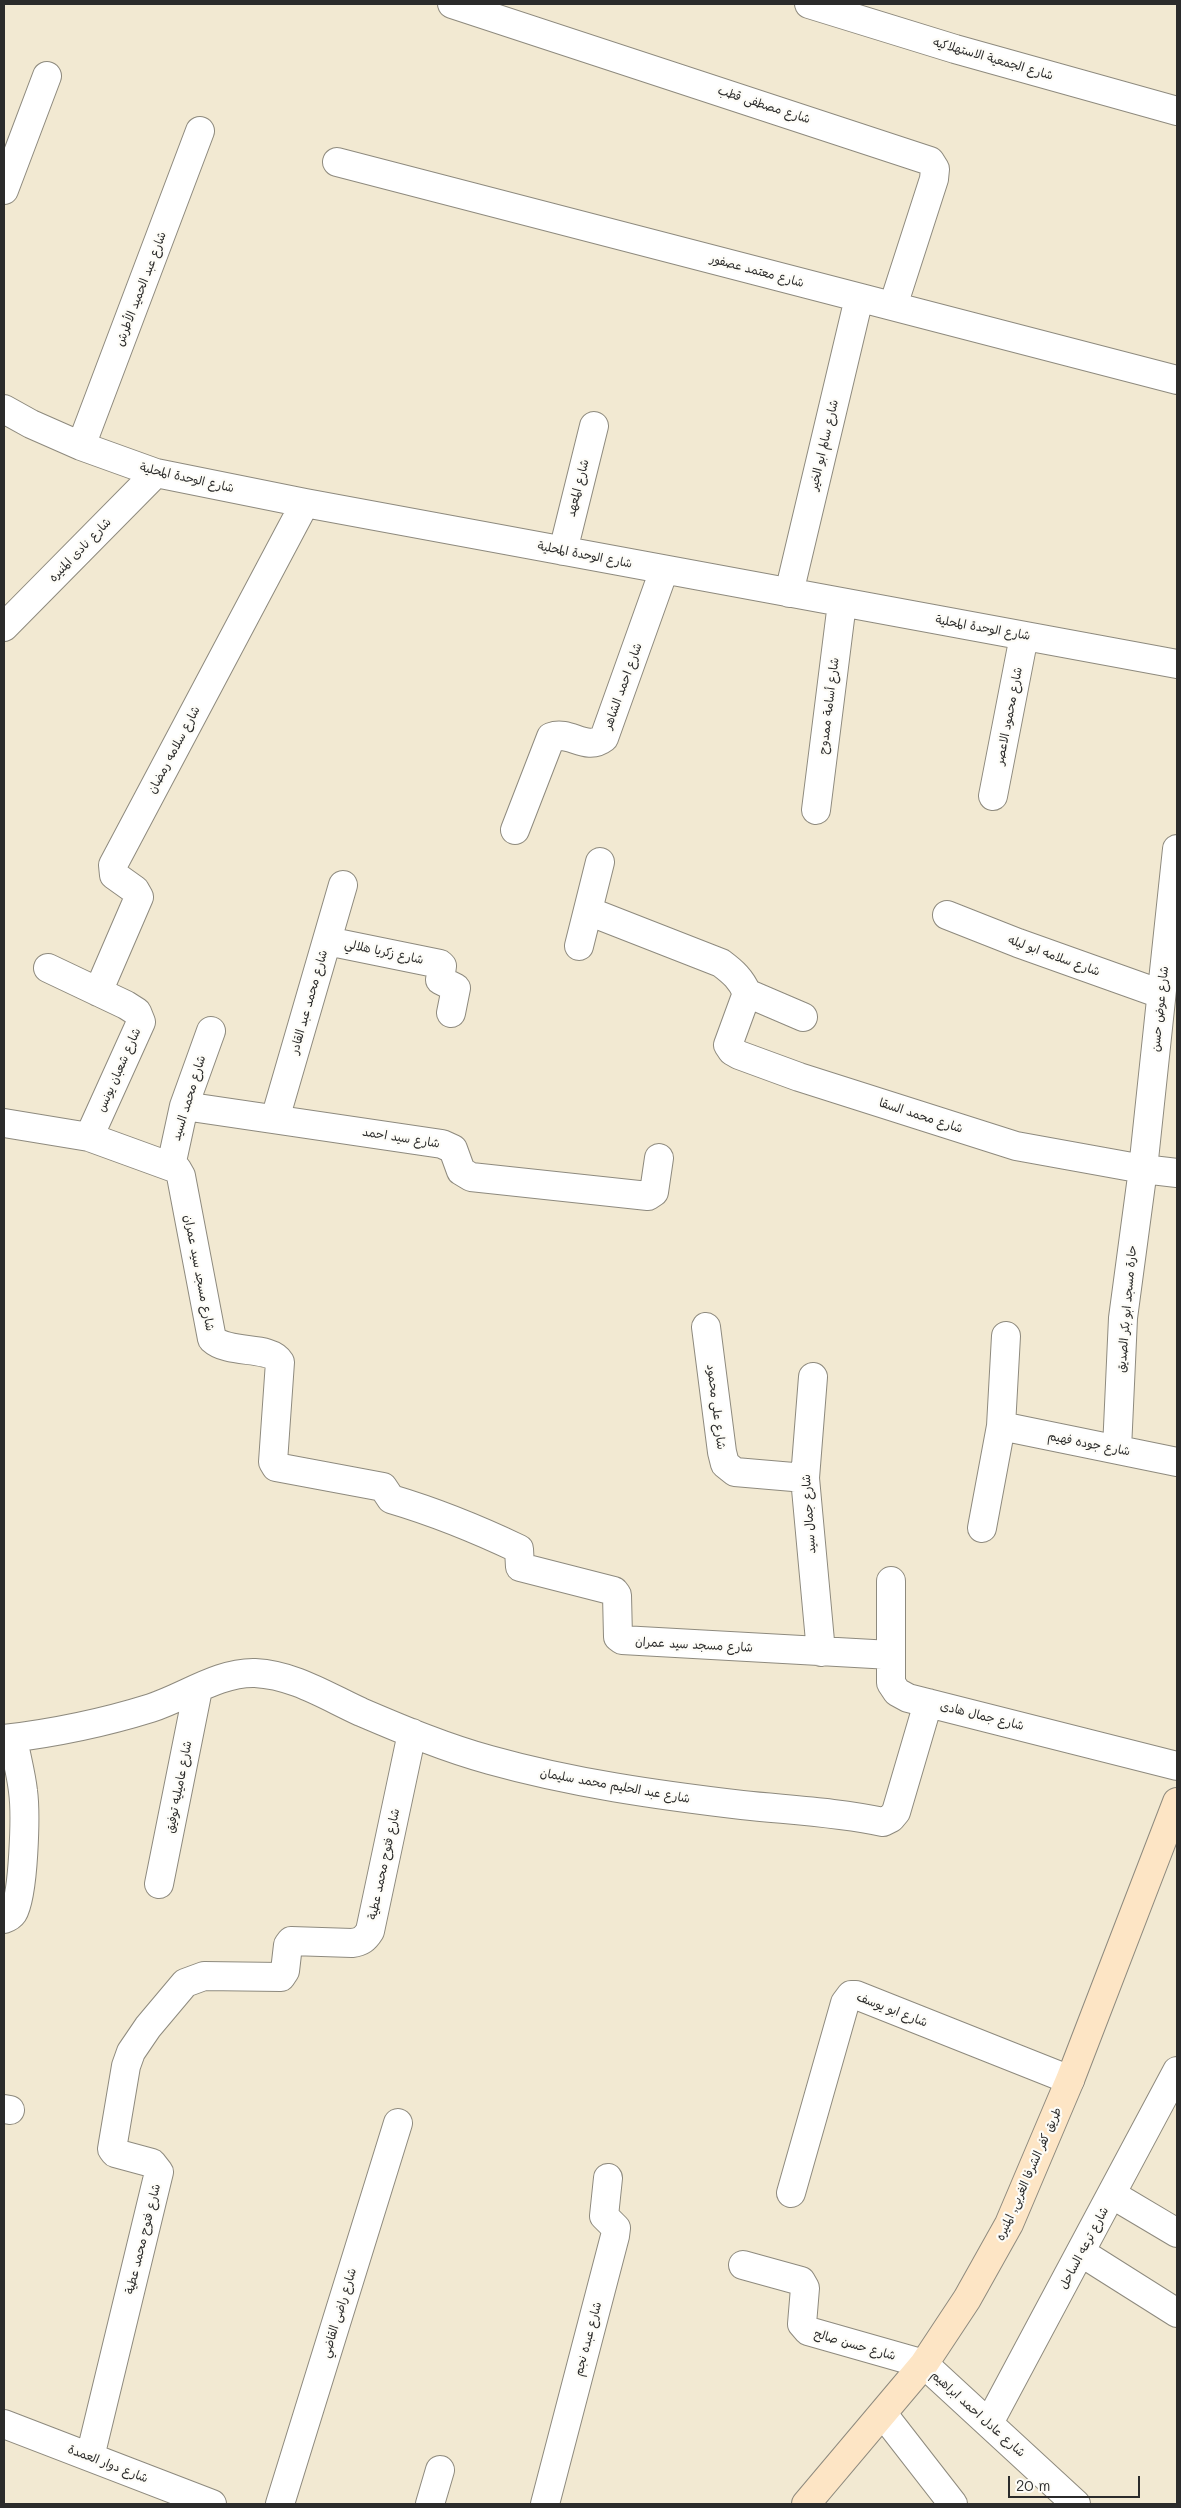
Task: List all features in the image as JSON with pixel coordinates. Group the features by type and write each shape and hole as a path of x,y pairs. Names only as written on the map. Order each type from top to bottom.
{"street":[{"name":"شارع مصطفى قطب","path":"452,4 930,161 935,169 934,179 893,306"},
{"name":"شارع الجمعية الاستهلاكيه","path":"809,4 955,49 1177,112"},
{"path":"4,190 47,76"},
{"name":"شارع عبد الحميد الأطرش","path":"81,446 200,131"},
{"name":"شارع معتمد عصفور","path":"337,162 1177,380"},
{"name":"شارع سالم ابو الخير","path":"789,593 858,298"},
{"name":"شارع الوحدة المحلية","path":"4,409 31,424 81,446 156,473 305,503 1177,664"},
{"name":"شارع المعهد","path":"563,551 594,426"},
{"name":"شارع نادى المنيره","path":"4,627 156,473"},
{"name":"شارع سلامه رمضان","path":"98,992 139,897 135,890 114,875 113,865 305,503"},
{"name":"شارع احمد الشاهر","path":"515,830 551,737 558,734 590,744 598,743 604,738 664,570"},
{"name":"شارع أسامة ممدوح","path":"816,810 842,602"},
{"name":"شارع محمود الاعصر","path":"994,796 1024,636"},
{"name":"شارع عوض حسن","path":"1142,1169 1177,849"},
{"path":"579,946 600,862"},
{"name":"شارع محمد عبد القادر","path":"275,1119 343,885"},
{"path":"588,911 721,963 742,980 747,992 803,1017"},
{"name":"شارع سلامه ابو ليله","path":"947,914 1018,943 1162,994"},
{"name":"شارع زكريا هلالي","path":"327,941 441,965 440,980 456,988 451,1013"},
{"name":"شارع شعبان يونس","path":"48,968 137,1012 140,1022 89,1137"},
{"name":"شارع محمد السقا","path":"747,992 728,1046 738,1055 799,1077 1016,1146 1142,1169 1177,1173"},
{"name":"شارع محمد السيد","path":"171,1166 184,1106 211,1030"},
{"name":"شارع سيد احمد","path":"184,1106 442,1144 453,1149 461,1171 471,1177 648,1196 654,1192 658,1158"},
{"path":"4,1123 89,1137 171,1166"},
{"name":"شارع مسجد سيد عمران","path":"171,1166 181,1176 212,1338 226,1348 273,1354 280,1362 273,1462 276,1467 383,1487 391,1499 478,1529 518,1549 520,1567 614,1591 617,1595 618,1637 622,1640 891,1655"},
{"name":"حارة مسجد ابو بكر الصديق","path":"1116,1449 1124,1318 1142,1169"},
{"name":"شارع على محمود","path":"706,1327 725,1464 735,1472 805,1478"},
{"path":"982,1528 1001,1426 1006,1336"},
{"name":"شارع جمال سيد","path":"813,1377 805,1478 821,1652"},
{"name":"شارع جوده فهيم","path":"1001,1426 1177,1462"},
{"name":"شارع جمال هادى","path":"891,1581 891,1682 897,1692 928,1703 1177,1766"},
{"name":"شارع عبد الحليم محمد سليمان","path":"8,1739 107,1721 154,1707 224,1678 253,1673 281,1677 309,1686 412,1734 488,1760 565,1779 662,1795 883,1822 891,1818 896,1812 928,1703"},
{"name":"شارع عاميليه توفيق","path":"159,1884 198,1690"},
{"name":"شارع فتوح محمد عطية","path":"90,2457 159,2172 152,2163 115,2154 112,2149 126,2066 131,2052 148,2027 190,1980 204,1976 281,1977 285,1971 288,1945 292,1941 352,1943 360,1942 366,1937 370,1931 412,1734"},
{"path":"4,1919 12,1914 15,1906 22,1868 24,1830 23,1792 8,1739"},
{"name":"طريق كفر الشرفا الغربى, المنيره","path":"806,2504 884,2414 924,2364 967,2299 1009,2224 1070,2080 1177,1802"},
{"name":"شارع ابو يوسف","path":"791,2194 845,2003 851,1995 856,1995 1070,2080"},
{"name":"شارع ترعه الساحل","path":"990,2423 1177,2072"},
{"name":"شارع راضى القاضي","path":"280,2504 398,2123"},
{"name":"شارع عبده نجم","path":"545,2504 615,2236 616,2228 604,2216 608,2178"},
{"path":"1113,2195 1177,2233"},
{"path":"1082,2253 1177,2313"},
{"name":"شارع حسن صالح","path":"743,2265 801,2282 804,2288 802,2324 808,2331 924,2364"},
{"name":"شارع عادل احمد ابراهيم","path":"924,2364 1076,2504"},
{"path":"884,2414 953,2504"},
{"name":"شارع دوار العمدة","path":"4,2424 210,2504"},
{"path":"430,2504 440,2470"}]}
